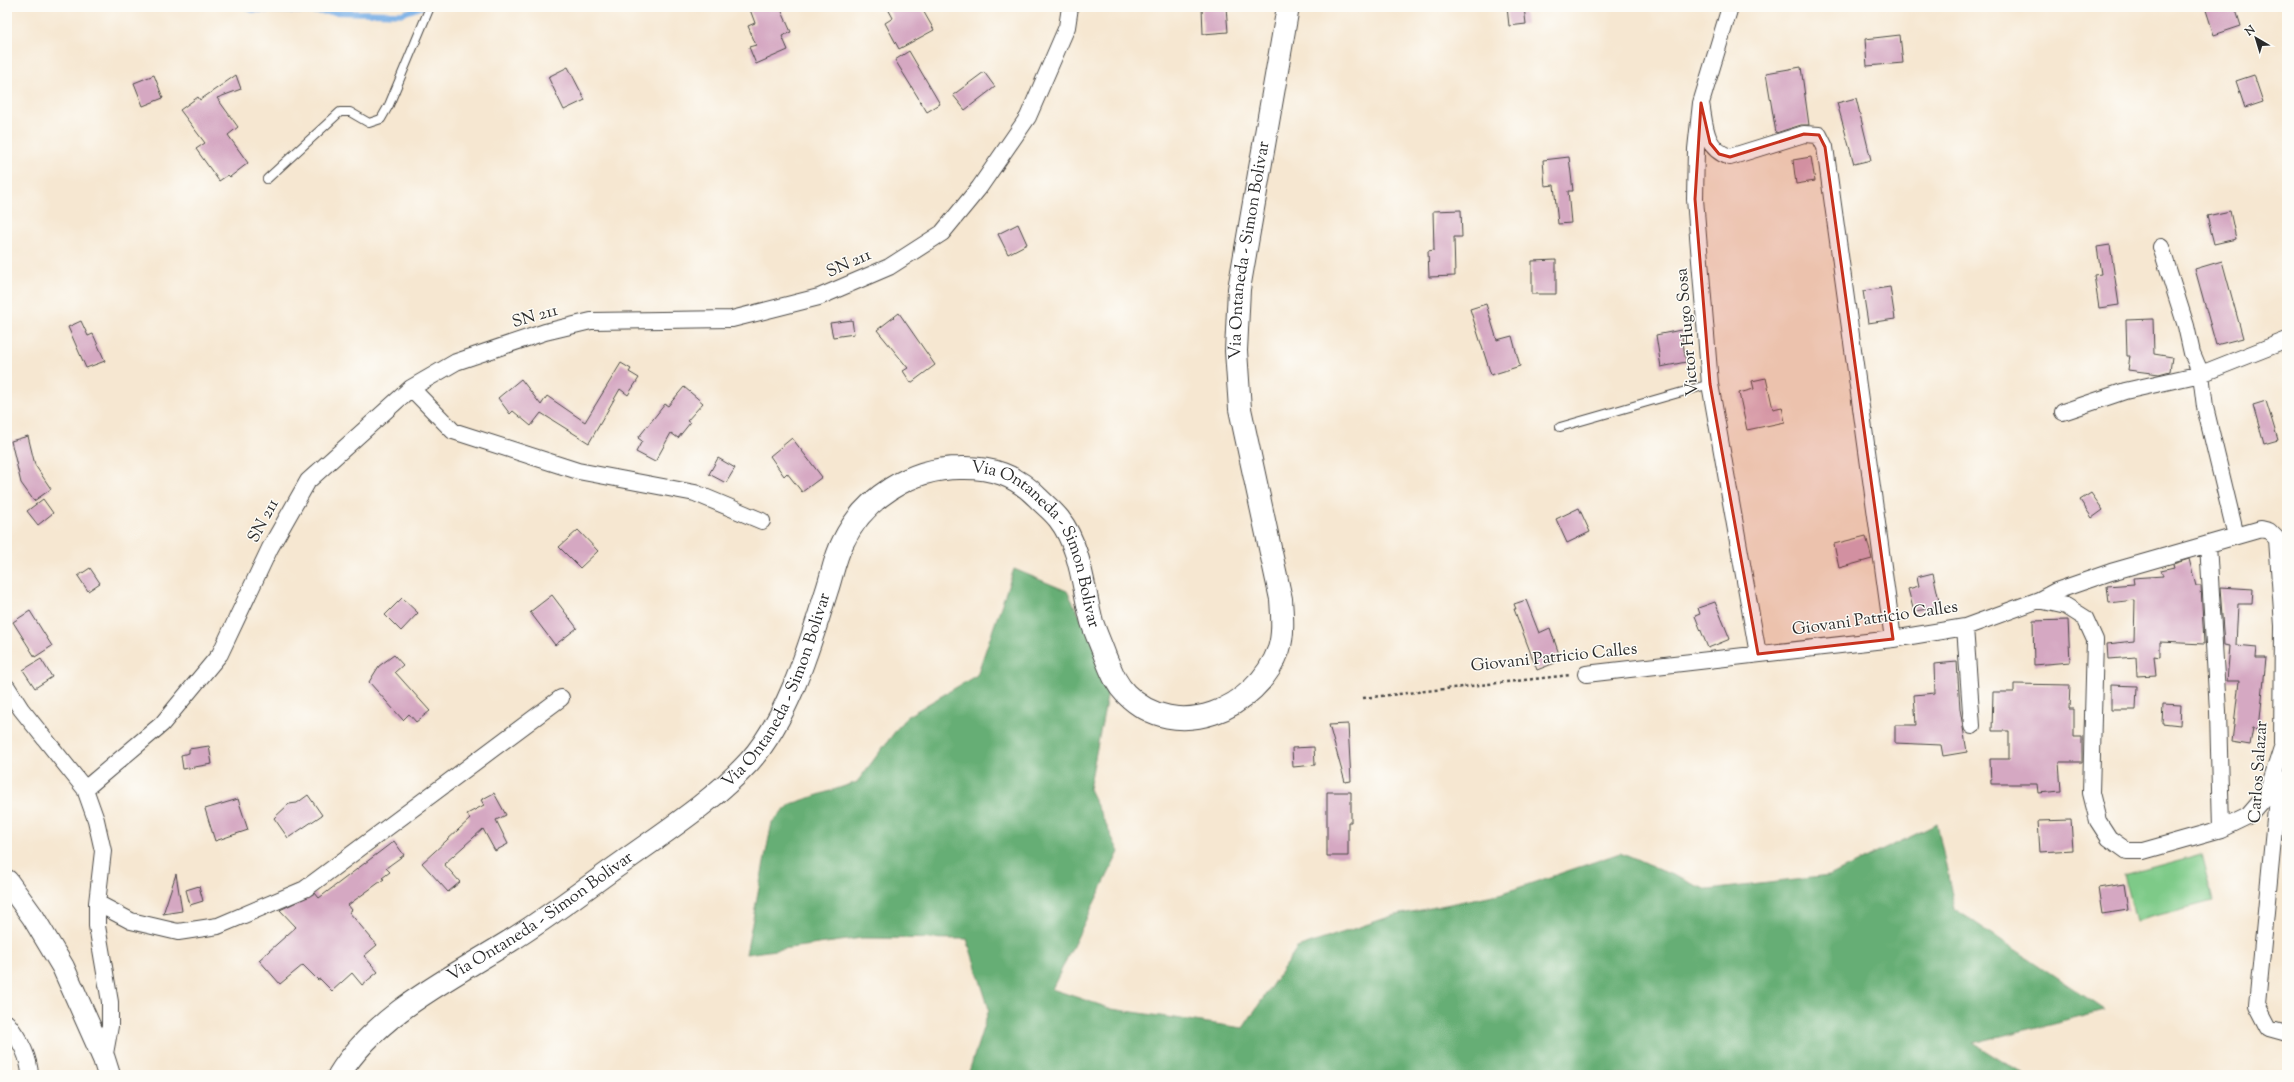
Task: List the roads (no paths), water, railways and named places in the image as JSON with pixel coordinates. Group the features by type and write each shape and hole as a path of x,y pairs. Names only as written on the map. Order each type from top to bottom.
{"street":[{"name":"SN 211","path":"85,789 162,724 220,654 270,548 308,481 411,388 456,362 545,332 591,321 732,319 819,297 889,267 942,233 979,188 1028,117 1067,27 1070,7"},
{"name":"Via Ontaneda - Simon Bolivar","path":"339,1075 356,1050 387,1021 521,934 675,825 717,792 749,761 766,739 781,711 806,656 843,542 866,509 899,482 924,472 958,467 992,470 1009,475 1034,493 1059,520 1073,547 1093,626 1112,677 1126,694 1143,708 1162,716 1183,720 1199,717 1234,704 1247,696 1260,682 1272,665 1280,646 1283,622 1281,599 1240,409 1236,351 1239,289 1288,7"},
{"name":"Victor Hugo Sosa","path":"1730,7 1701,103 1696,149 1695,199 1710,384 1758,654"},
{"path":"1701,103 1710,143 1719,154 1730,157 1804,134 1819,135 1825,147 1893,639"},
{"path":"2161,247 2186,326 2192,353 2201,374 2205,407 2236,536"},
{"path":"2063,412 2125,391 2201,374 2287,340"},
{"path":"411,388 453,431 578,471 695,492 762,521"},
{"name":"Giovani Patricio Calles","path":"1586,674 1893,639 1965,627 2039,600 2056,591 2111,572 2261,529 2269,531"},
{"name":"Carlos Salazar","path":"2269,531 2277,539 2283,626 2285,738 2257,1005 2269,1028 2287,1033"},
{"path":"2208,544 2218,711 2221,829"},
{"path":"2039,600 2066,606 2085,618 2095,640 2091,793 2098,821 2109,838 2127,851 2143,851 2221,829 2248,816 2267,794 2285,738"},
{"path":"1965,627 1972,726"},
{"path":"7,687 21,709 85,789 96,820 103,851 97,903 97,926 110,1002 110,1026 106,1067"},
{"path":"97,903 131,921 178,932 218,926 305,889 561,698"},
{"path":"7,881 33,917 63,967 106,1067"},
{"path":"7,1023 19,1038 30,1067 30,1075"}],"lane":[{"path":"267,179 340,112 350,112 369,124 381,119 389,105 430,8"},
{"path":"1560,427 1710,384"}],"waterway":[{"path":"246,7 252,10 401,14 422,7"}]}
